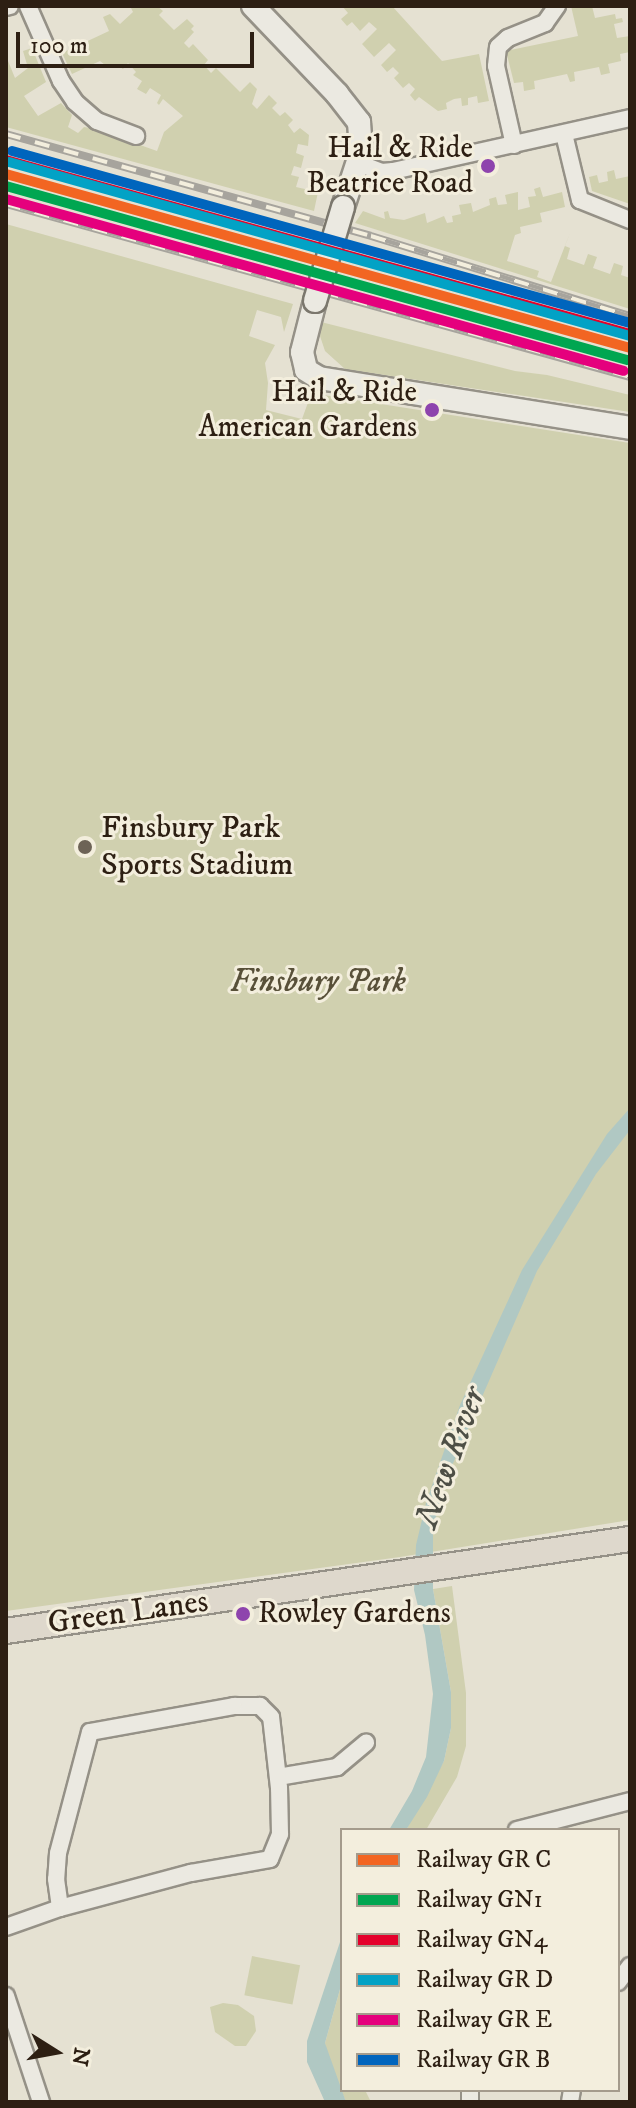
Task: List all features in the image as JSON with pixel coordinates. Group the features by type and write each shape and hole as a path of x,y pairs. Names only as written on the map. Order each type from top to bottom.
{"main road":[{"path":"253,6 352,112 362,132 358,163 305,337 302,352 306,370 324,379 630,428"},
{"name":"Green Lanes","path":"6,1631 437,1570 630,1539"}],"street":[{"path":"28,6 56,71 75,102 97,121 136,136"},
{"path":"514,145 496,66 498,47 508,38 545,23 557,6"},
{"path":"358,163 382,172 393,171 630,118"},
{"path":"564,134 580,200 630,220"},
{"path":"6,1927 60,1908 191,1873 270,1859 280,1834 271,1717 260,1706 234,1706 90,1732 58,1853 56,1879 60,1908"},
{"path":"278,1777 337,1767 366,1743"},
{"path":"525,1828 630,1801"},
{"path":"6,1996 41,2102"}],"green space":[{"path":"130,6 157,6 163,11 159,15 174,30 187,19 194,26 191,29 194,32 184,43 189,48 193,44 208,60 204,65 211,73 216,68 240,92 250,82 257,89 252,104 257,109 269,95 277,103 272,108 280,116 285,112 293,120 288,125 294,133 300,128 309,135 308,146 298,144 296,153 304,156 301,168 294,166 291,175 299,177 296,187 318,192 314,211 6,127 6,56 15,78 28,68 23,51 32,48 46,82 24,96 38,116 61,103 72,115 68,127 78,133 84,127 95,129 157,151 164,132 183,116 163,99 159,105 161,95 150,88 146,94 137,89 142,81 133,75 136,72 128,63 123,69 116,64 109,68 100,61 72,74 62,53 109,31 103,17 110,14 120,24 133,12"},
{"path":"342,6 392,6 442,61 479,54 489,101 478,103 477,96 468,98 468,105 462,106 461,98 454,99 446,103 447,109 438,111 419,97 415,101 410,95 415,89 409,83 403,88 394,78 399,73 393,67 387,72 381,65 396,50 389,43 374,57 362,44 377,29 369,22 360,31 352,22 347,26 341,19 348,13"},
{"path":"571,6 592,6 595,18 615,14 616,19 622,18 623,22 614,24 617,38 630,36 630,52 620,54 621,61 608,64 610,73 601,75 599,67 574,72 575,81 570,82 567,74 534,81 535,89 524,91 523,82 514,83 506,51 578,36"},
{"path":"614,170 616,179 630,176 630,204 592,191 589,177 597,175 599,183 608,181 607,172"},
{"path":"540,187 543,197 562,192 565,207 540,213 542,222 520,227 521,233 515,235 507,261 539,271 537,277 551,282 571,230 565,246 570,248 567,259 584,265 588,254 597,257 593,268 610,274 614,263 623,266 621,275 630,278 630,309 355,223 363,211 385,219 384,212 388,211 390,218 404,220 425,213 427,223 444,216 447,223 453,222 452,216 461,214 459,205 471,203 473,212 490,205 489,199 496,197 498,205 507,204 505,195 518,192 518,210 530,207 528,197 536,196 534,189"},
{"name":"Finsbury Park","path":"6,224 293,304 284,332 281,317 257,310 249,336 275,345 265,363 268,383 266,410 302,419 310,397 317,394 630,443 630,1520 400,1557 6,1611"},
{"path":"321,322 515,371 547,375 630,395 630,412 345,369 325,351 320,336"},
{"path":"452,1586 466,1693 466,1746 457,1777 427,1828 407,1828 444,1761 451,1728 451,1692 433,1589"},
{"path":"252,1956 300,1965 292,2005 244,1995"},
{"path":"340,1989 340,2087 325,2043"},
{"path":"223,2003 238,2005 254,2016 256,2031 246,2046 235,2046 215,2032 210,2007"},
{"path":"342,2092 366,2092 371,2102 346,2102"}],"water":[{"name":"New River","path":"630,1108 630,1130 596,1174 537,1271 447,1477 433,1528 433,1589 451,1692 451,1728 444,1761 427,1797 407,1828 390,1828 412,1791 426,1757 433,1694 425,1635 414,1590 416,1545 426,1503 460,1405 522,1270 607,1134"},
{"path":"340,1942 340,1989 325,2043 346,2102 325,2102 307,2062 307,2041"}],"railway":[{"path":"6,134 371,236 630,316"},
{"path":"6,204 630,377"}],"transit line":[{"path":"12,151 630,323"},
{"path":"9,162 630,336"},
{"path":"6,174 630,348"},
{"path":"6,199 624,371"}],"rail line":[{"name":"GN4","path":"6,160 630,334"},
{"name":"GN1","path":"6,186 627,360"}],"place":[{"name":"Hail & Ride Beatrice Road","path":"488,166"},
{"name":"Hail & Ride American Gardens","path":"432,410"},
{"name":"Finsbury Park Sports Stadium","path":"85,847"},
{"name":"Rowley Gardens","path":"243,1614"}]}
